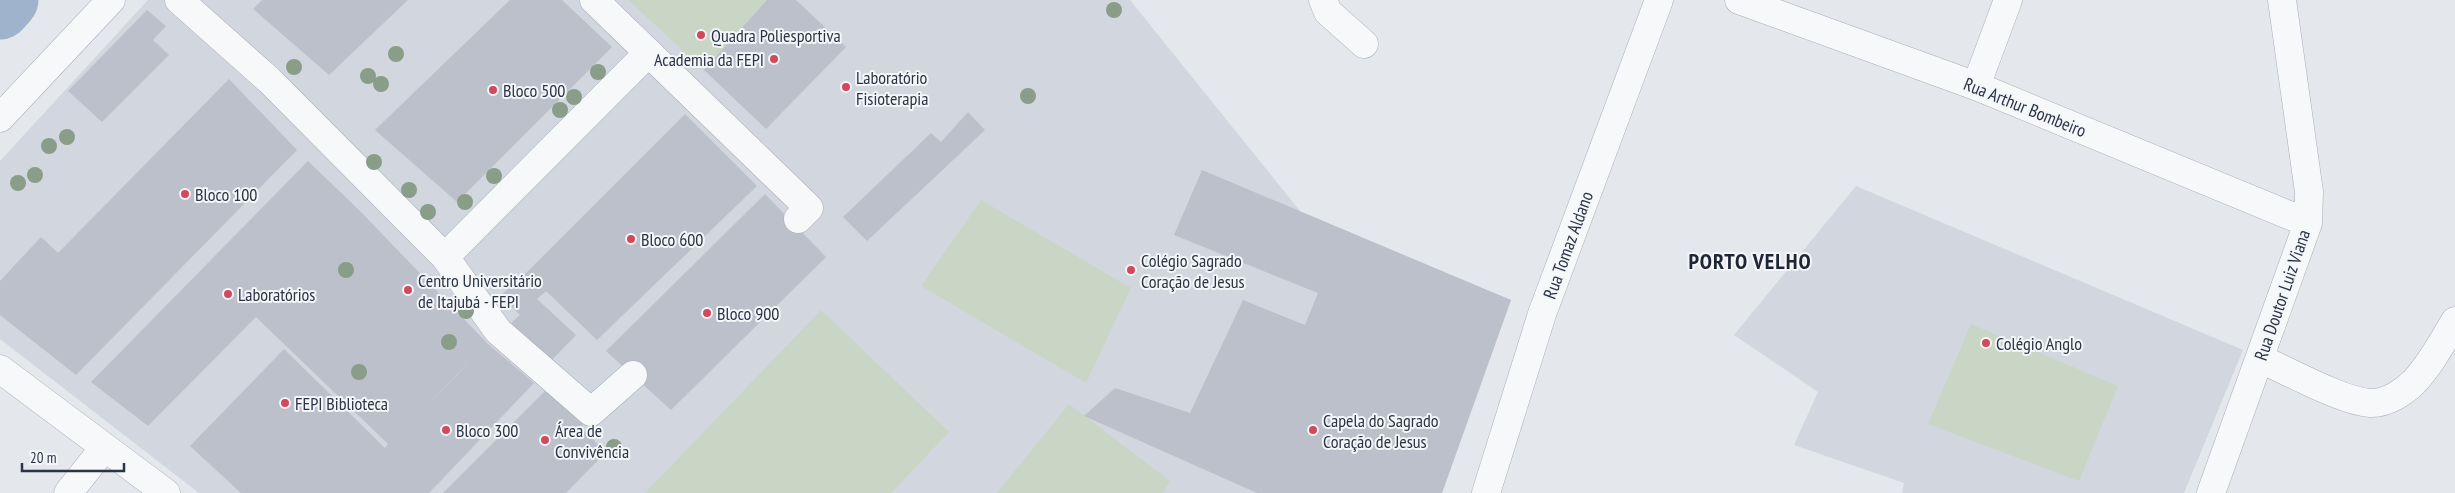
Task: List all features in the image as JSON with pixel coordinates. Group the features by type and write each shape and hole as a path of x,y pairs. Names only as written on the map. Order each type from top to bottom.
{"street":[{"path":"0,118 111,0"},
{"path":"179,0 268,80 445,257 498,331 590,412 633,375"},
{"path":"594,0 648,53 712,127 809,208 798,219"},
{"path":"1322,0 1328,12 1364,44"},
{"name":"Rua Tomaz Aldano","path":"1486,493 1542,314 1659,0"},
{"name":"Rua Arthur Bombeiro","path":"1739,0 1976,86 2308,223"},
{"path":"1976,86 2008,0"},
{"name":"Rua Doutor Luiz Viana","path":"2211,493 2308,223 2309,192 2282,0"},
{"path":"445,257 648,53"},
{"path":"2260,359 2354,400 2372,403 2394,397 2414,382 2434,356 2455,321"},
{"path":"0,369 166,493"},
{"path":"68,493 104,448"}],"shaded area":[{"name":"Centro Universitário de Itajubá - FEPI","path":"148,0 1130,0 1317,232 1511,300 1442,493 199,493 0,339 0,161"},
{"name":"Colégio Anglo","path":"1856,186 2243,350 2184,493 1902,493 1904,483 1794,445 1818,392 1734,335"}],"green space":[{"name":"Quadra Poliesportiva","path":"628,0 767,0 704,70"},
{"path":"981,200 1131,288 1086,383 921,286"},
{"path":"821,310 949,432 891,493 645,493"},
{"path":"1971,324 2118,386 2079,481 1928,424"},
{"path":"1069,404 1170,481 1162,493 997,493"}],"building":[{"path":"262,0 408,0 329,75 253,9"},
{"name":"Bloco 500","path":"510,0 562,0 612,47 457,202 375,130"},
{"name":"Academia da FEPI","path":"767,0 796,0 846,47 766,129 704,70"},
{"path":"147,10 166,26 153,40 169,55 102,122 68,91"},
{"name":"Bloco 100","path":"229,79 297,150 76,375 0,315 0,281 41,237 58,253"},
{"path":"968,112 985,130 867,241 843,217 931,133 941,142"},
{"name":"Bloco 600","path":"685,114 757,186 597,340 546,291 537,299 576,335 550,362 511,323 520,315 500,296 526,273"},
{"path":"308,161 361,212 487,343 534,383 429,493 241,493 190,446 284,349 385,448 388,444 256,317 148,426 91,382"},
{"path":"1202,170 1511,300 1442,493 1257,493 1084,416 1115,388 1190,413 1243,300 1305,325 1318,293 1174,235"},
{"name":"Bloco 900","path":"765,194 826,257 671,410 606,351"},
{"name":"Área de Convivência","path":"549,387 586,423 580,427 606,452 566,493 443,493"}],"waterway":[{"path":"0,9 8,0"}],"place":[{"name":"Quadra Poliesportiva","path":"701,35"},
{"name":"Academia da FEPI","path":"774,59"},
{"name":"Laboratório Fisioterapia","path":"846,87"},
{"name":"Bloco 500","path":"493,90"},
{"name":"Bloco 100","path":"185,194"},
{"name":"Bloco 600","path":"631,239"},
{"name":"Colégio Sagrado Coração de Jesus","path":"1131,270"},
{"name":"Centro Universitário de Itajubá - FEPI","path":"408,290"},
{"name":"Laboratórios","path":"228,294"},
{"name":"Bloco 900","path":"707,313"},
{"name":"Colégio Anglo","path":"1986,343"},
{"name":"FEPI Biblioteca","path":"285,403"},
{"name":"Bloco 300","path":"446,430"},
{"name":"Capela do Sagrado Coração de Jesus","path":"1313,430"},
{"name":"Área de Convivência","path":"545,440"}],"district":[{"name":"PORTO VELHO","path":"1750,261"}]}
